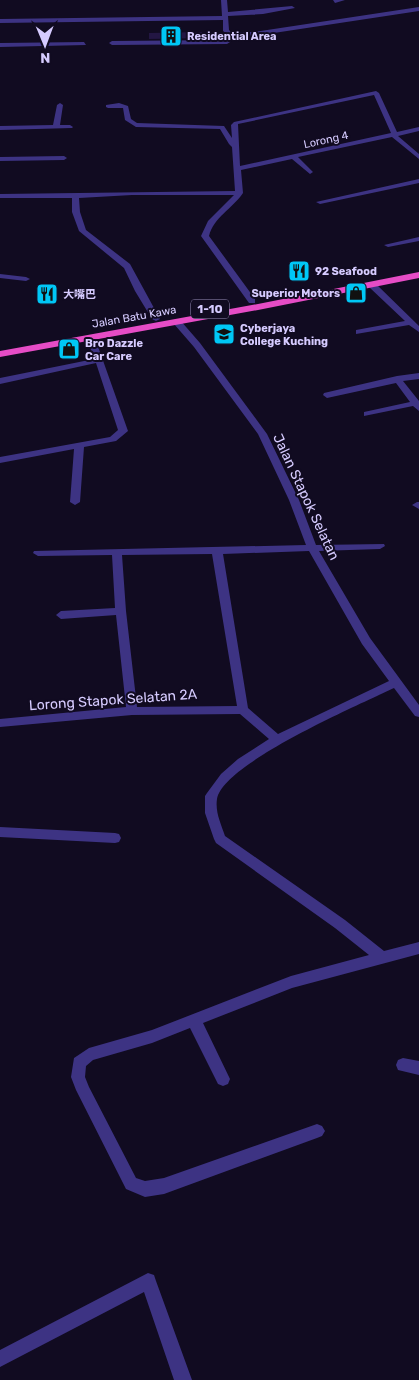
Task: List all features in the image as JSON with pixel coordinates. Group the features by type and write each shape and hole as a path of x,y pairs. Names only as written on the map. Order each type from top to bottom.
{"highway":[{"name":"Jalan Batu Kawa","path":"0,348 419,269"},
{"name":"Jalan Batu Kawa","path":"0,354 419,275"}],"street":[{"path":"224,0 226,31 230,34 254,34 419,9"},
{"path":"335,1 342,0"},
{"path":"0,20 225,16 292,8"},
{"path":"112,43 227,42 230,34"},
{"path":"0,46 84,44"},
{"path":"286,112 281,109 362,90 370,90 376,93 395,135 419,158"},
{"path":"252,301 206,240 205,236 208,223 236,199 239,193 234,125 236,123 376,93"},
{"path":"318,112 338,107 334,102"},
{"path":"108,106 120,104 126,107 128,120 136,126 222,128 231,143 235,145"},
{"path":"56,127 60,105"},
{"path":"0,128 70,127"},
{"name":"Lorong 4","path":"236,169 419,129"},
{"path":"294,157 310,172"},
{"path":"0,159 64,158"},
{"path":"320,202 419,181"},
{"path":"0,196 239,193"},
{"path":"75,196 76,212 83,231 127,266 156,319"},
{"path":"388,245 419,239"},
{"path":"0,276 26,279"},
{"path":"372,285 419,330"},
{"name":"Jalan Stapok Selatan","path":"177,322 197,345 262,434 294,500 312,548 366,641 419,713"},
{"path":"359,332 410,322"},
{"path":"0,460 112,439 123,431 91,338"},
{"path":"0,381 100,360"},
{"path":"327,395 397,379 419,376"},
{"path":"367,414 417,406 397,379"},
{"path":"75,502 80,446"},
{"path":"38,553 217,551 380,546"},
{"path":"217,551 243,710 277,740"},
{"path":"117,553 132,711"},
{"path":"61,615 121,611"},
{"path":"382,958 340,924 220,839 211,813 212,796 217,786 242,762 277,740 396,682"},
{"name":"Lorong Stapok Selatan 2A","path":"0,723 132,711 243,710"},
{"path":"0,832 115,838"},
{"path":"317,1131 164,1186 145,1189 131,1184 83,1090 78,1077 79,1063 88,1055 152,1036 291,982 419,948"},
{"path":"194,1020 223,1079"},
{"path":"402,1066 419,1068"},
{"path":"0,1359 148,1281 183,1380"}],"building":[{"name":"Residential Area","path":"202,32 201,38 149,39 149,33"}],"place":[{"name":"Residential Area","path":"171,36"},
{"name":"92 Seafood","path":"299,271"},
{"name":"Superior Motors","path":"356,293"},
{"name":"大嘴巴","path":"47,294"},
{"name":"Cyberjaya College Kuching","path":"224,334"},
{"name":"Bro Dazzle Car Care","path":"69,349"}]}
